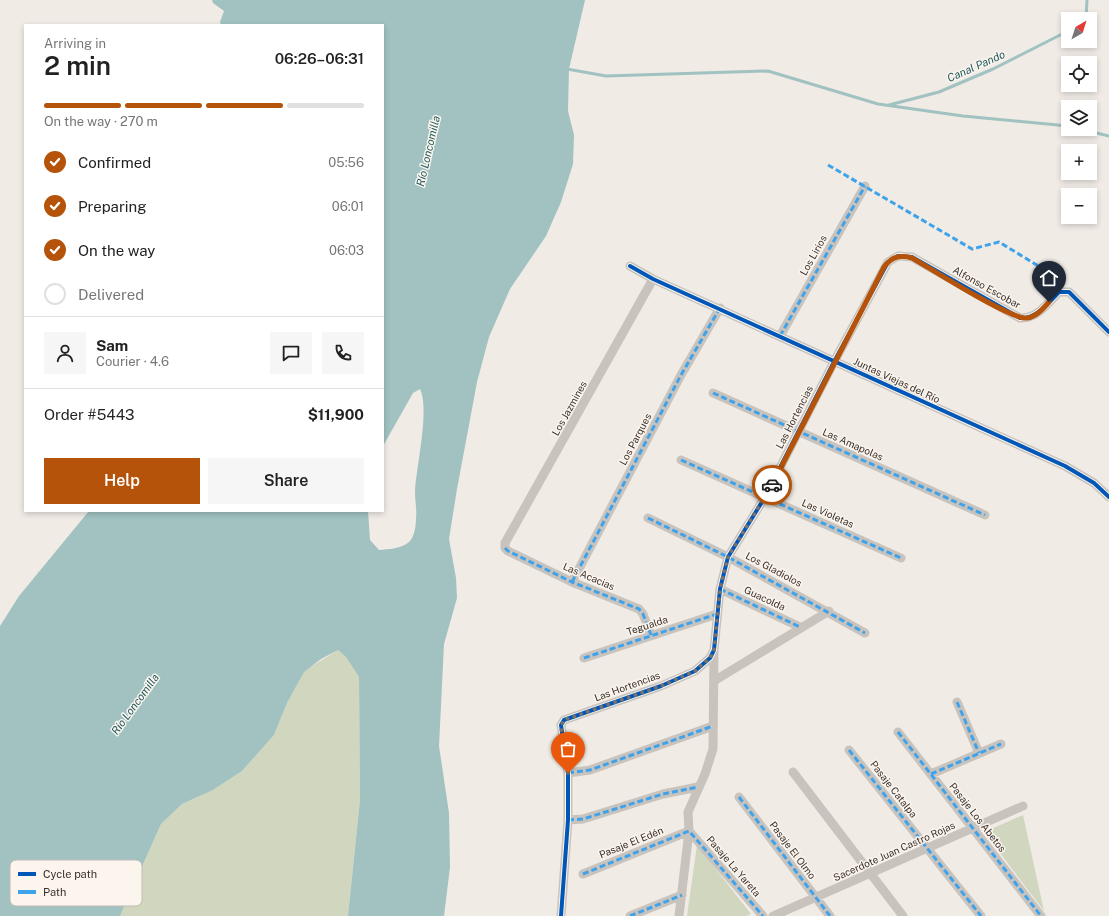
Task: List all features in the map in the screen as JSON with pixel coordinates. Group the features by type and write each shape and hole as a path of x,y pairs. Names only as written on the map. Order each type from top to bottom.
{"street":[{"name":"Los Lirios","path":"780,336 864,186"},
{"name":"Alfonso Escobar","path":"884,267 888,262 898,256 912,258 1001,309 1020,318 1026,318 1039,312 1059,292 1069,292 1109,332"},
{"name":"Juntas Viejas del Río","path":"630,266 653,279 835,360 1065,466 1094,483 1109,497"},
{"name":"Las Hortencias","path":"568,773 561,725 568,719 661,686 695,671 710,658 714,650 720,589 728,557 765,497 800,432 835,360 884,267"},
{"name":"Los Jazmines","path":"505,548 505,543 653,279"},
{"name":"Los Parques","path":"572,582 681,375 720,308"},
{"name":"Las Amapolas","path":"713,393 985,515"},
{"name":"Las Violetas","path":"681,460 901,558"},
{"name":"Los Gladiolos","path":"648,518 728,557 829,611 865,633"},
{"name":"Las Acacias","path":"505,548 508,551 572,582 639,609 643,614 651,635"},
{"name":"Guacolda","path":"720,589 800,627"},
{"path":"714,681 800,627 829,611"},
{"name":"Tegualda","path":"584,658 717,614"},
{"path":"679,916 688,827 688,812 705,774 713,749 714,650"},
{"path":"957,702 979,753"},
{"path":"561,916 568,820 568,773 590,770 713,726"},
{"name":"Pasaje Los Abetos","path":"898,732 1041,916"},
{"path":"931,774 1001,744"},
{"name":"Pasaje Catalpa","path":"849,750 981,916"},
{"path":"794,772 903,916"},
{"path":"568,820 583,819 663,794 698,787"},
{"name":"Pasaje El Olmo","path":"739,797 830,916"},
{"name":"Sacerdote Juan Castro Rojas","path":"773,916 1023,806"},
{"name":"Pasaje El Edén","path":"583,874 688,827"},
{"name":"Pasaje La Yareta","path":"688,827 763,916"},
{"path":"630,916 682,895"}],"green space":[{"path":"338,650 346,657 359,677 360,800 348,916 120,916 124,906 142,906 142,867 161,824 182,804 213,790 242,771 274,735 287,703 304,671"},
{"path":"1023,815 1044,911 984,832"},
{"path":"697,845 751,914 746,916 687,916"}],"water":[{"name":"Río Loncomilla","path":"212,0 585,0 569,69 568,111 574,135 573,164 561,202 546,236 510,289 489,337 477,382 449,539 456,578 457,598 444,644 439,746 449,813 450,867 444,916 348,916 360,800 359,677 346,657 338,650 321,659 304,672 287,703 274,735 242,771 213,790 182,804 161,824 142,867 142,860 10,860 10,906 124,906 120,916 0,916 0,626 19,596 88,512 368,512 370,540 379,550 395,548 406,544 411,540 416,525 415,492 424,410 423,398 420,389 413,393 384,444 384,24 221,24 224,11 213,3"}],"waterway":[{"name":"Canal Pando","path":"1086,12 1087,0"},
{"name":"Canal Pando","path":"889,105 939,92 993,69 1061,35"},
{"path":"567,69 606,76 768,71 878,104 963,116 1061,125"},
{"path":"1097,133 1109,136"}],"marked path":[{"path":"828,165 972,249 999,242 1040,267 1059,292"},
{"path":"780,336 865,186"},
{"path":"572,582 681,375 720,308"},
{"path":"713,393 985,515"},
{"path":"681,460 901,558"},
{"path":"648,518 728,557 865,633"},
{"path":"505,548 508,551 572,582 639,609 643,614 651,635"},
{"path":"720,589 800,627"},
{"path":"584,658 717,614"},
{"path":"957,702 979,753"},
{"path":"568,773 590,770 713,726"},
{"path":"898,732 1041,916"},
{"path":"931,774 1001,744"},
{"path":"849,750 981,916"},
{"path":"568,820 583,819 663,794 698,787"},
{"path":"739,797 830,916"},
{"path":"583,874 689,831 763,916"},
{"path":"630,916 682,895"}],"cycle path":[{"path":"561,916 568,820 568,773 561,725 564,720 661,686 695,671 710,658 714,650 720,589 728,557 765,497 835,360 888,262 898,256 912,257 1020,318 1032,316 1042,310 1059,292 1069,292 1109,332"},
{"path":"630,266 653,279 1065,466 1094,483 1109,497"}],"way so far":[{"path":"568,773 561,732 561,725 564,720 661,686 695,671 703,666 710,658 714,650 720,589 728,557 772,485"}],"route":[{"path":"772,485 884,267 893,258 898,256 912,258 1001,309 1020,318 1032,316 1039,312 1049,302"}]}
